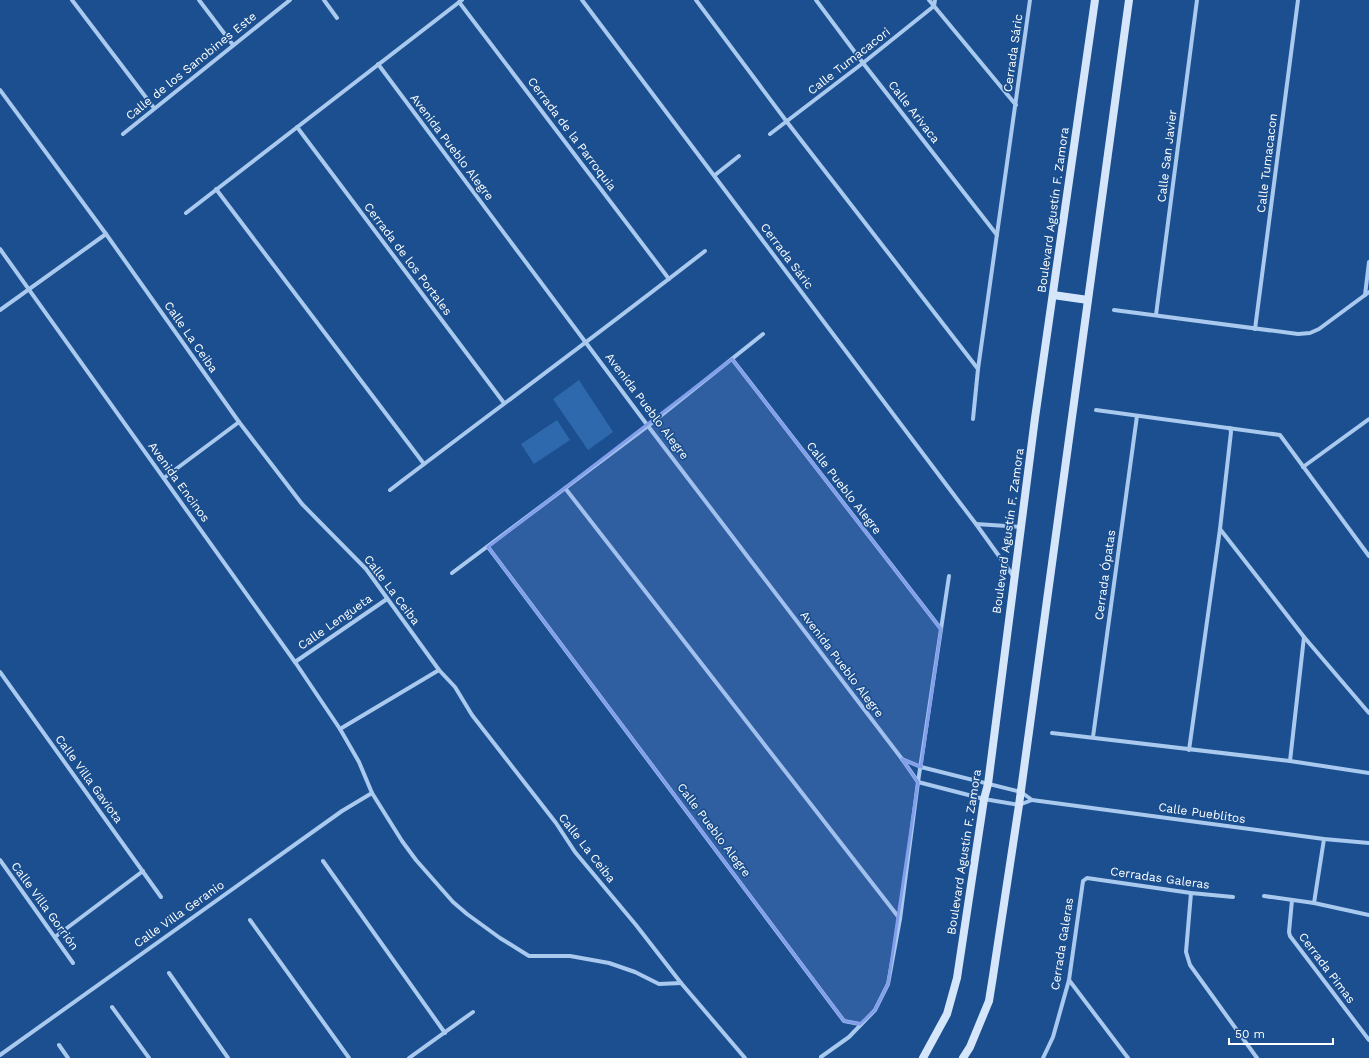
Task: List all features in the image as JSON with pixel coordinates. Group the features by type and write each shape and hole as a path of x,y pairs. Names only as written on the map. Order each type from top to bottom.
{"street":[{"path":"72,0 154,108"},
{"path":"199,0 233,44"},
{"name":"Calle de los Sanobines Este","path":"123,134 233,44 290,0"},
{"path":"324,0 337,18"},
{"name":"Cerrada Sáric","path":"582,0 976,524 1014,577"},
{"path":"696,0 787,122 978,369"},
{"name":"Calle Arivaca","path":"816,0 863,63 997,235"},
{"path":"930,0 1016,105"},
{"path":"934,6 935,0"},
{"name":"Cerrada Sáric","path":"973,419 978,369 1030,0"},
{"name":"Boulevard Agustín F. Zamora","path":"923,1058 947,1014 957,978 984,798 988,784 1020,527 1095,0"},
{"path":"964,1058 989,1002 1021,792 1130,0"},
{"name":"Calle San Javier","path":"1156,315 1197,0"},
{"name":"Calle Tumacacon","path":"1255,329 1298,0"},
{"path":"186,213 461,1"},
{"name":"Cerrada de la Parroquia","path":"461,1 669,279"},
{"name":"Calle Tumacacori","path":"770,134 863,63 934,6"},
{"name":"Avenida Pueblo Alegre","path":"378,64 648,426 918,782"},
{"name":"Calle La Ceiba","path":"0,90 106,234 239,422 302,504 366,569 439,670 455,687 472,715 556,823 575,852 681,984 745,1058"},
{"name":"Cerrada de los Portales","path":"297,128 504,403"},
{"path":"714,175 739,156"},
{"path":"216,189 424,464"},
{"path":"0,310 106,234"},
{"name":"Avenida Encinos","path":"0,249 295,662 340,730 358,762 372,793 402,841 416,860 453,902 500,938 529,956 570,956 609,963 635,972 659,984 681,984"},
{"path":"390,490 586,343 705,251"},
{"path":"1114,310 1255,329 1298,334 1310,333 1319,329 1367,293 1369,262"},
{"path":"1053,295 1088,300"},
{"path":"452,573 648,426 763,334"},
{"name":"Calle Pueblo Alegre","path":"732,359 941,629"},
{"path":"1096,410 1280,435 1369,556"},
{"name":"Cerrada Ópatas","path":"1093,737 1137,416"},
{"path":"1303,467 1369,419"},
{"path":"164,478 239,422"},
{"path":"1189,750 1220,528 1232,432 1230,428"},
{"path":"566,488 900,919"},
{"path":"976,524 1020,527"},
{"path":"1220,528 1304,637 1369,713"},
{"name":"Calle Pueblo Alegre","path":"488,546 844,1020 860,1024"},
{"path":"821,1057 849,1037 875,1010 888,984 900,919 918,782 949,576"},
{"name":"Calle Lengueta","path":"295,662 387,599"},
{"path":"1290,761 1304,637"},
{"path":"340,730 439,670"},
{"name":"Calle Villa Gaviota","path":"0,672 162,897"},
{"path":"1052,733 1290,761 1369,773"},
{"name":"Avenida Pueblo Alegre","path":"902,759 921,767 1021,792 1032,800"},
{"path":"918,782 1019,805 1032,800"},
{"name":"Calle Villa Geranio","path":"0,1055 342,810 372,793"},
{"name":"Calle Pueblitos","path":"1032,800 1324,839 1369,843"},
{"path":"1314,903 1324,839"},
{"name":"Calle Villa Gorrión","path":"0,860 73,963"},
{"path":"323,861 445,1033"},
{"path":"55,937 143,871"},
{"name":"Cerradas Galeras","path":"1084,879 1087,878 1191,894 1232,897"},
{"name":"Cerrada Galeras","path":"1042,1058 1053,1037 1069,980 1084,879"},
{"path":"1191,894 1186,952 1190,965 1258,1058"},
{"path":"1264,896 1314,903 1369,915"},
{"name":"Cerrada Pimas","path":"1292,900 1289,932 1290,936 1369,1040"},
{"path":"250,920 349,1058"},
{"path":"169,973 228,1058"},
{"path":"1069,980 1128,1058"},
{"path":"112,1007 149,1058"},
{"path":"409,1058 473,1012"},
{"path":"59,1045 68,1058"}],"highlighted area":[{"path":"732,359 941,629 921,767 902,759 918,782 888,984 875,1010 860,1024 844,1021 488,547"}],"shaded area":[{"path":"579,380 613,432 588,450 553,399"},
{"path":"557,420 570,440 534,464 521,444"}]}
